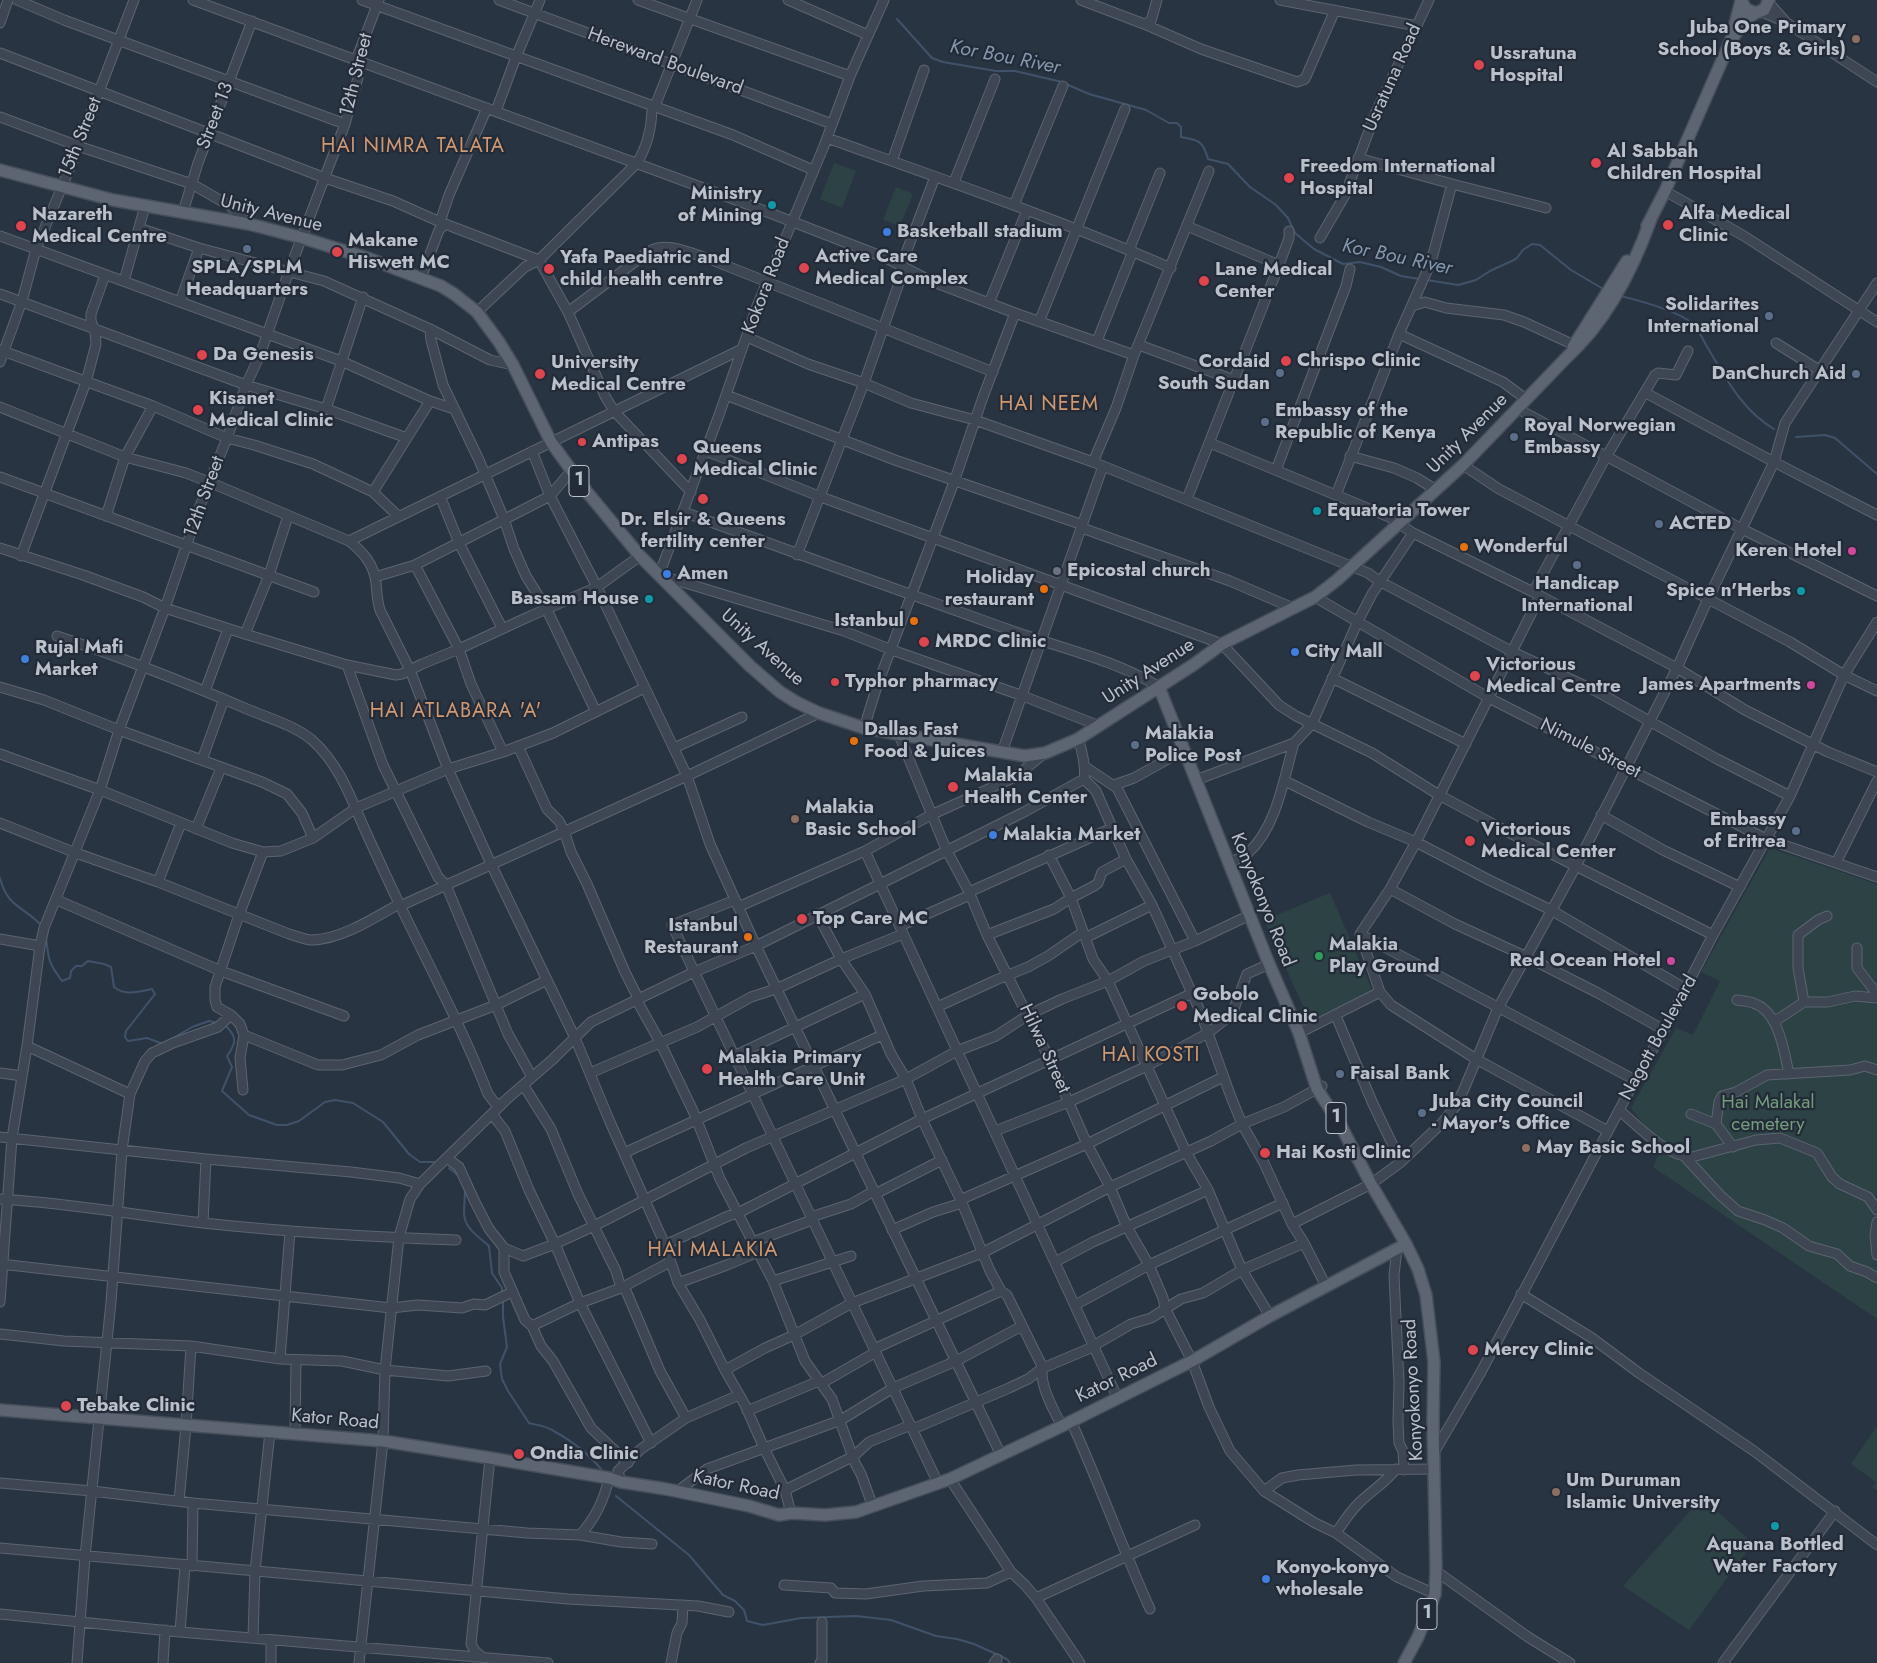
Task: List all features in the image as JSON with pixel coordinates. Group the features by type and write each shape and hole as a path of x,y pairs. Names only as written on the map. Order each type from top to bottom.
{"main road":[{"path":"1741,1 1746,9 1757,12"},
{"path":"1611,294 1625,264 1666,191 1731,40 1741,1"},
{"path":"1731,40 1747,19 1757,12 1764,10 1770,1"},
{"name":"Unity Avenue","path":"0,170 113,200 249,224 303,238 370,259 421,278 454,294 478,312 513,365 551,442 571,471 640,556 756,671 780,692 820,713 864,728 1025,756 1045,753 1078,739 1193,665 1222,644 1315,597 1401,524 1518,410 1567,357 1584,342 1611,294"},
{"path":"1611,294 1625,279 1651,219"},
{"name":"Unity Avenue","path":"1567,357 1611,294"},
{"name":"Konyokonyo Road","path":"1159,687 1268,964 1299,1033 1320,1088 1402,1246 1421,1278 1426,1295 1434,1362 1436,1571 1434,1594 1418,1636 1404,1663"},
{"name":"Kator Road","path":"0,1410 295,1433 383,1442 608,1478 749,1506 779,1515 791,1513 825,1515 856,1512 944,1481 1118,1399 1192,1362 1270,1316 1402,1246"}],"street":[{"path":"0,22 8,0"},
{"path":"17,0 345,124"},
{"name":"15th Street","path":"0,362 2,351 22,301 36,250 134,0"},
{"path":"193,0 218,4 252,20 356,60 637,163 886,258 931,281 1014,313 1134,355"},
{"path":"362,0 378,3 516,56 752,142 813,170"},
{"name":"Hereward Boulevard","path":"498,0 832,124"},
{"path":"496,111 516,56 540,0"},
{"path":"638,0 850,76"},
{"path":"478,312 526,267 539,260 637,163 643,153 652,123 653,106 697,0"},
{"path":"788,0 868,35"},
{"name":"Kokora Road","path":"659,575 684,512 767,282 827,138 850,76 884,0"},
{"path":"1081,0 1144,24 1201,49 1297,82 1305,79 1336,10"},
{"path":"1144,24 1151,21 1156,0"},
{"path":"1280,0 1306,3 1416,26"},
{"name":"Usratuna Road","path":"1320,238 1345,195 1376,112 1428,0"},
{"path":"1770,1 1787,23"},
{"name":"12th Street","path":"0,1302 4,1199 44,928 57,900 100,790 119,730 188,545 200,506 246,385 260,355 289,271 345,124 358,78 356,60 378,3"},
{"path":"1757,12 1787,23 1877,82"},
{"name":"Street 13","path":"183,212 252,20"},
{"path":"0,53 325,178 393,201 442,223 539,260 568,312 605,396 614,411 691,492"},
{"path":"892,161 924,70"},
{"path":"954,182 995,79"},
{"path":"1014,205 1063,86"},
{"path":"421,278 442,223 450,195 487,108"},
{"path":"1039,322 1125,109"},
{"path":"0,117 78,146 192,184 226,203 249,224"},
{"path":"827,138 954,182 1077,229 1171,268"},
{"path":"1358,158 1546,208"},
{"path":"1093,462 1116,408 1134,355 1209,171"},
{"path":"1097,341 1160,173"},
{"path":"797,555 864,383 899,284 901,266 935,177"},
{"path":"1336,495 1350,456 1431,262 1452,184"},
{"path":"1666,191 1744,236 1877,322"},
{"path":"124,281 145,206"},
{"path":"989,303 1027,210"},
{"path":"1187,226 1279,265"},
{"path":"139,228 199,248 324,281 430,329 490,360 513,365"},
{"path":"1187,498 1279,265 1289,238 1289,231"},
{"path":"0,236 341,361 430,401 454,409"},
{"path":"568,312 656,246 665,246 712,260 993,372"},
{"path":"180,302 199,248"},
{"path":"1276,470 1346,286 1350,269"},
{"path":"20,556 86,382 96,344 91,314 106,276"},
{"path":"1292,1224 1371,1184 1400,1162 1442,1123 1455,1107 1498,1008 1576,866 1677,668 1708,598 1774,462 1785,423 1877,283"},
{"path":"0,294 246,385 326,409 407,438"},
{"path":"326,409 362,297"},
{"path":"1412,306 1425,302 1460,310 1504,315 1539,328 1574,345"},
{"path":"864,728 870,706 954,482 1014,313"},
{"path":"430,329 443,386 485,475 526,576 547,610 596,712"},
{"path":"1400,334 1503,382 1527,400"},
{"path":"747,337 808,364 864,383 911,404 975,420 1104,466 1368,572 1379,581 1513,652 1596,691 1716,759 1790,796"},
{"path":"1776,343 1819,370"},
{"path":"1139,345 1234,380"},
{"path":"349,541 742,349"},
{"path":"2,351 153,406 227,438 313,464 373,492 398,516"},
{"path":"1360,934 1390,889 1416,842 1513,652 1536,594 1569,526 1606,457 1656,374 1676,374 1688,351"},
{"path":"1646,393 1877,515"},
{"path":"726,395 954,482 1082,526 1230,581 1293,608"},
{"path":"373,492 430,401"},
{"path":"106,516 125,457 153,406"},
{"path":"0,407 125,457 186,473 209,482 349,541 366,557 375,577 377,603 410,670 448,769 491,864 575,1038 665,1244 678,1283 700,1320 747,1411 785,1490 791,1513"},
{"path":"1518,410 1742,529 1877,596"},
{"path":"1210,443 1389,517 1413,533 1536,594 1677,668 1726,699 1828,752 1877,772"},
{"path":"706,450 821,497 1222,644 1279,705 1312,724 1372,753 1440,795 1713,936"},
{"path":"532,451 550,496 597,587 687,776 710,844 776,989 1001,1455"},
{"path":"1350,456 1394,468 1417,478 1436,490"},
{"path":"1463,465 1499,489 1708,598 1790,642 1844,675 1877,691"},
{"path":"1002,752 1104,466"},
{"path":"375,577 415,565 550,496 571,471"},
{"path":"0,477 314,592"},
{"path":"440,496 459,543 502,628"},
{"path":"684,512 797,555 912,594 1008,630 1042,639 1145,678 1159,687"},
{"path":"245,634 269,575 288,516"},
{"path":"1196,780 1294,742 1312,724 1358,621 1379,581 1413,533"},
{"path":"0,548 83,575 165,608 228,629 346,665 388,674 402,674 597,587 640,556"},
{"path":"415,565 459,649 471,684 503,752"},
{"path":"659,575 844,631 1098,725"},
{"name":"Nimule Street","path":"1315,597 1489,698 1766,839 1877,876"},
{"name":"Nagott Boulevard","path":"1435,1451 1480,1372 1635,1080 1664,1030 1790,796 1844,675 1877,622"},
{"path":"205,692 228,629"},
{"path":"57,636 144,666 291,728 311,739 332,764 349,790 400,906 457,1020 488,1094 494,1102 500,1105"},
{"path":"346,665 383,764 438,877 446,885 515,1049 532,1077"},
{"path":"1332,678 1466,744"},
{"path":"0,687 44,700 119,730 262,782 286,794 302,813 313,838"},
{"path":"0,754 100,790 196,829 263,852 281,851 313,838 356,808 448,769 503,752 553,733 644,688"},
{"path":"202,760 224,699"},
{"path":"0,823 76,853 158,882 289,934 311,940 329,937 357,927 400,904 400,906 687,776 820,713"},
{"path":"674,748 742,718"},
{"name":"Hilwa Street","path":"898,735 946,850 969,893 987,935 1050,1060 1087,1144 1110,1187 1127,1227 1149,1265 1163,1298 1165,1308 1192,1362 1209,1407 1230,1452 1264,1491 1336,1534 1397,1577 1434,1594"},
{"path":"1078,739 1083,752 1084,779 1096,791 1126,859 1152,905 1192,993 1242,1124 1292,1224 1326,1286"},
{"path":"1228,864 1248,853 1267,826 1285,781 1294,742"},
{"path":"518,746 547,809 564,831 571,852 637,999 660,1042 697,1120 714,1166 773,1281 805,1361 832,1398 873,1507"},
{"path":"1114,785 1134,778 1184,752"},
{"path":"1045,753 1015,777 931,815 865,850 737,903 672,925 912,1427 944,1481 1011,1572 1026,1585 1036,1598 1080,1663"},
{"path":"1084,766 1114,785 1195,941"},
{"path":"196,829 221,768"},
{"path":"360,1663 383,1442 385,1370 399,1237 410,1200 420,1184 500,1105 524,1086 591,1022 694,972 756,946 1026,811 1084,779"},
{"path":"1285,781 1368,822 1416,842 1488,880 1551,910 1686,989"},
{"path":"1836,863 1877,781"},
{"path":"1601,815 1663,850 1740,887"},
{"path":"158,882 181,823"},
{"path":"590,1073 697,1027 751,997 776,989 841,959 902,930 969,893 1112,828"},
{"path":"865,850 1118,1399"},
{"path":"243,1090 240,1058 244,1035 240,1024 231,1015 218,1007 215,1000 215,987 239,914 263,852"},
{"path":"1049,855 1071,898 1089,949 1108,981 1186,1152 1208,1190 1242,1270 1270,1316"},
{"path":"987,935 1054,909 1094,886 1102,872 1126,859"},
{"path":"1390,889 1454,924 1527,957 1598,993 1664,1030"},
{"path":"57,900 221,971 344,1016"},
{"path":"937,1007 1028,967 1085,934 1099,930 1152,905"},
{"path":"817,914 841,959 865,994 891,1054 906,1079 982,1253 1001,1291 1007,1295 1043,1368 1041,1374 1050,1402 1066,1424 1097,1480 1126,1556 1150,1609"},
{"path":"446,1158 459,1167 474,1202 489,1228 504,1248 523,1256 594,1226 746,1148 906,1079 957,1051 996,1036 1028,1015 1062,999 1108,981 1144,961 1195,941 1250,915"},
{"path":"1804,1002 1798,968 1798,935 1818,920 1827,916"},
{"path":"1360,934 1380,992 1392,1005 1476,1059 1608,1131"},
{"path":"1360,934 1635,1080"},
{"path":"0,939 40,946"},
{"path":"1856,948 1857,968 1877,994"},
{"path":"994,1131 1069,1102 1147,1066 1208,1033 1232,1014 1245,976 1268,964"},
{"path":"244,1035 318,1065 342,1065 381,1055 418,1035 496,1005 547,980"},
{"path":"1299,1033 1336,1016 1380,992"},
{"path":"665,1244 738,1213 922,1119 1192,993"},
{"path":"734,1056 865,994"},
{"path":"1773,1021 1804,1002 1828,1002 1855,996 1877,998"},
{"path":"1737,1000 1753,1003 1765,1010 1773,1021 1790,1074"},
{"path":"77,1663 85,1557 113,1276 122,1150 130,1094 145,1061 152,1053 173,1043 218,1027 231,1015"},
{"path":"1336,1016 1400,1162"},
{"path":"624,1153 882,1035"},
{"path":"27,1046 130,1094"},
{"path":"1716,1124 1719,1102 1722,1096 1746,1088 1767,1076 1850,1070 1865,1066 1877,1070"},
{"path":"0,1073 22,1076"},
{"path":"892,1230 961,1202 1087,1144 1223,1076"},
{"path":"524,1086 551,1129 578,1194 616,1271 660,1371 686,1418"},
{"path":"725,1370 765,1348 794,1335 852,1302 982,1253 1110,1187 1242,1124 1284,1108 1320,1088"},
{"path":"1619,1110 1654,1139 1675,1153 1685,1157 1692,1157 1756,1140 1780,1138 1817,1153 1832,1177 1840,1184 1868,1197 1877,1210"},
{"path":"492,1114 504,1132 528,1190 555,1244 580,1303 651,1443"},
{"path":"1691,1114 1716,1124 1733,1147"},
{"path":"0,1136 206,1159 350,1172 400,1178 420,1184"},
{"path":"1685,1157 1720,1195 1738,1211 1783,1228 1809,1246 1837,1254 1850,1266 1877,1278"},
{"path":"203,1223 206,1159"},
{"path":"754,1242 851,1204 942,1160"},
{"path":"1055,1262 1208,1190"},
{"path":"4,1199 203,1223 290,1231 456,1240"},
{"path":"1075,1305 1149,1265 1283,1203"},
{"path":"1877,1222 1875,1235 1877,1255"},
{"path":"280,1359 290,1231"},
{"path":"785,1490 854,1456 869,1442 912,1427 926,1425 1009,1388 1028,1379 1043,1368 1093,1345 1131,1324 1151,1318 1181,1299 1203,1293 1242,1270 1304,1243"},
{"path":"1336,1534 1346,1517 1358,1504 1400,1470 1403,1451 1399,1444 1400,1383 1394,1275 1402,1246"},
{"path":"504,1248 504,1272 525,1320 532,1326 541,1346 552,1361 591,1428 628,1463"},
{"path":"678,1283 758,1252"},
{"path":"773,1281 851,1256"},
{"path":"532,1326 580,1303 623,1287 670,1262"},
{"path":"2,1265 391,1308 418,1305 462,1308 474,1304 486,1305 512,1292"},
{"path":"747,1411 821,1382 875,1351 1001,1291"},
{"path":"1521,1294 1592,1338 1639,1373 1754,1450 1877,1545"},
{"path":"678,1491 707,1469 841,1420 893,1388 956,1361 1022,1326"},
{"path":"0,1334 64,1341 191,1346 280,1359 342,1361 385,1370 448,1376 486,1371"},
{"path":"179,1501 191,1346"},
{"path":"295,1433 296,1360"},
{"path":"621,1482 618,1471 641,1449 686,1418 712,1405 739,1395"},
{"path":"253,1638 255,1571 270,1432"},
{"path":"482,1657 471,1644 490,1458"},
{"path":"1264,1491 1282,1478 1349,1471 1435,1469"},
{"path":"580,1535 594,1519 606,1490 608,1478"},
{"path":"0,1483 92,1491 193,1503 527,1533 580,1535 621,1542 652,1544"},
{"path":"180,1632 189,1566 193,1503"},
{"path":"1723,1663 1835,1511"},
{"path":"1036,1598 1195,1525"},
{"path":"0,1548 477,1592 606,1602 698,1606 729,1612"},
{"path":"1436,1571 1528,1637 1570,1663"},
{"path":"784,1585 831,1588 835,1593 866,1594 923,1586 988,1583 1011,1572"},
{"path":"671,1663 677,1633 682,1623 683,1605"},
{"path":"0,1614 180,1632 362,1647 455,1658 482,1657 548,1663"},
{"path":"820,1663 822,1661 824,1639 822,1622"},
{"path":"163,1663 166,1630"},
{"path":"271,1640 272,1663"},
{"path":"455,1658 465,1646 471,1644"}],"green space":[{"path":"834,163 856,171 842,208 820,199"},
{"path":"896,187 913,194 900,226 883,220"},
{"name":"Hai Malakal cemetery","path":"1770,848 1877,884 1877,1319 1653,1167 1661,1148 1631,1108 1676,1028 1693,1035 1720,981 1701,972"},
{"name":"Malakia Play Ground","path":"1330,893 1373,992 1310,1021 1264,920"},
{"path":"1877,1426 1877,1490 1872,1487 1876,1482 1851,1464"},
{"path":"1702,1498 1753,1543 1689,1630 1623,1586"}],"waterway":[{"name":"Kor Bou River","path":"897,19 932,58 943,62 996,71 1015,71 1062,82"},
{"name":"Kor Bou River","path":"1066,84 1089,94 1146,110 1169,123 1177,123 1181,127 1181,137 1199,142 1204,148 1208,159 1228,164 1250,187 1276,205 1288,218 1295,233 1314,249 1343,264 1360,262 1381,267 1401,276 1419,279"},
{"name":"Kor Bou River","path":"1427,280 1458,285 1476,280 1516,259 1523,250 1532,244 1540,245 1571,270 1605,290"},
{"name":"Kor Bou River","path":"1621,296 1669,311 1687,319 1693,324 1737,394 1753,413 1774,429"},
{"name":"Kor Bou River","path":"1796,437 1825,435 1835,438 1877,474"},
{"path":"0,878 3,888 11,901 41,925"},
{"path":"46,938 50,961 62,981 70,978 71,971 76,966 82,966 88,961 111,967 114,987 118,990 132,992 152,989 155,994 126,1031 125,1037 128,1041 147,1038 163,1044 192,1027 209,1021 218,1023"},
{"path":"225,1025 234,1036 234,1043 227,1056 232,1067 222,1091 249,1115 277,1125 287,1125 299,1121 325,1102 335,1100 353,1103 383,1122 409,1154 420,1162 434,1162"},
{"path":"449,1168 459,1176"},
{"path":"465,1189 465,1219 473,1232 489,1246 492,1273 502,1288 502,1293"},
{"path":"503,1300 507,1347 500,1364 502,1379 508,1391 529,1423 550,1429 567,1439 587,1454 604,1473"},
{"path":"616,1496 689,1555 723,1595 735,1601 744,1610 747,1621 763,1625 801,1618 856,1616 891,1620 936,1636 974,1644 1007,1659 1010,1663"}],"place":[{"name":"Juba One Primary School (Boys & Girls)","path":"1856,39"},
{"name":"Ussratuna Hospital","path":"1479,65"},
{"name":"Al Sabbah Children Hospital","path":"1596,163"},
{"name":"Freedom International Hospital","path":"1289,178"},
{"name":"Ministry of Mining","path":"772,205"},
{"name":"Alfa Medical Clinic","path":"1668,225"},
{"name":"Nazareth Medical Centre","path":"21,226"},
{"name":"Basketball stadium","path":"887,232"},
{"name":"SPLA/SPLM Headquarters","path":"247,249"},
{"name":"Makane Hiswett MC","path":"337,252"},
{"name":"Active Care Medical Complex","path":"804,268"},
{"name":"Yafa Paediatric and child health centre","path":"549,269"},
{"name":"Lane Medical Center","path":"1204,281"},
{"name":"Solidarites International","path":"1769,316"},
{"name":"Da Genesis","path":"202,355"},
{"name":"Chrispo Clinic","path":"1286,361"},
{"name":"Cordaid South Sudan","path":"1280,373"},
{"name":"University Medical Centre","path":"540,374"},
{"name":"DanChurch Aid","path":"1856,374"},
{"name":"Kisanet Medical Clinic","path":"198,410"},
{"name":"Embassy of the Republic of Kenya","path":"1265,422"},
{"name":"Royal Norwegian Embassy","path":"1514,437"},
{"name":"Antipas","path":"582,442"},
{"name":"Queens Medical Clinic","path":"682,459"},
{"name":"Dr. Elsir & Queens fertility center","path":"703,499"},
{"name":"Equatoria Tower","path":"1317,511"},
{"name":"ACTED","path":"1659,524"},
{"name":"Wonderful","path":"1464,547"},
{"name":"Keren Hotel","path":"1852,551"},
{"name":"Handicap International","path":"1577,565"},
{"name":"Epicostal church","path":"1057,571"},
{"name":"Amen","path":"667,574"},
{"name":"Holiday restaurant","path":"1044,589"},
{"name":"Spice n'Herbs","path":"1801,591"},
{"name":"Bassam House","path":"649,599"},
{"name":"Istanbul","path":"914,621"},
{"name":"MRDC Clinic","path":"924,642"},
{"name":"City Mall","path":"1295,652"},
{"name":"Rujal Mafi Market","path":"25,659"},
{"name":"Victorious Medical Centre","path":"1475,676"},
{"name":"Typhor pharmacy","path":"835,682"},
{"name":"James Apartments","path":"1811,685"},
{"name":"Dallas Fast Food & Juices","path":"854,741"},
{"name":"Malakia Police Post","path":"1135,745"},
{"name":"Malakia Health Center","path":"953,787"},
{"name":"Malakia Basic School","path":"795,819"},
{"name":"Embassy of Eritrea","path":"1796,831"},
{"name":"Malakia Market","path":"993,835"},
{"name":"Victorious Medical Center","path":"1470,841"},
{"name":"Top Care MC","path":"802,919"},
{"name":"Istanbul Restaurant","path":"748,937"},
{"name":"Malakia Play Ground","path":"1319,956"},
{"name":"Red Ocean Hotel","path":"1671,961"},
{"name":"Gobolo Medical Clinic","path":"1182,1006"},
{"name":"Malakia Primary Health Care Unit","path":"707,1069"},
{"name":"Faisal Bank","path":"1340,1074"},
{"name":"Juba City Council - Mayor's Office","path":"1422,1113"},
{"name":"May Basic School","path":"1526,1148"},
{"name":"Hai Kosti Clinic","path":"1265,1153"},
{"name":"Mercy Clinic","path":"1473,1350"},
{"name":"Tebake Clinic","path":"66,1406"},
{"name":"Ondia Clinic","path":"519,1454"},
{"name":"Um Duruman Islamic University","path":"1556,1492"},
{"name":"Aquana Bottled Water Factory","path":"1775,1526"},
{"name":"Konyo-konyo wholesale","path":"1266,1579"}],"district":[{"name":"HAI NIMRA TALATA","path":"413,147"},
{"name":"HAI NEEM","path":"1049,405"},
{"name":"HAI ATLABARA 'A'","path":"456,712"},
{"name":"HAI KOSTI","path":"1151,1056"},
{"name":"HAI MALAKIA","path":"713,1251"}]}
